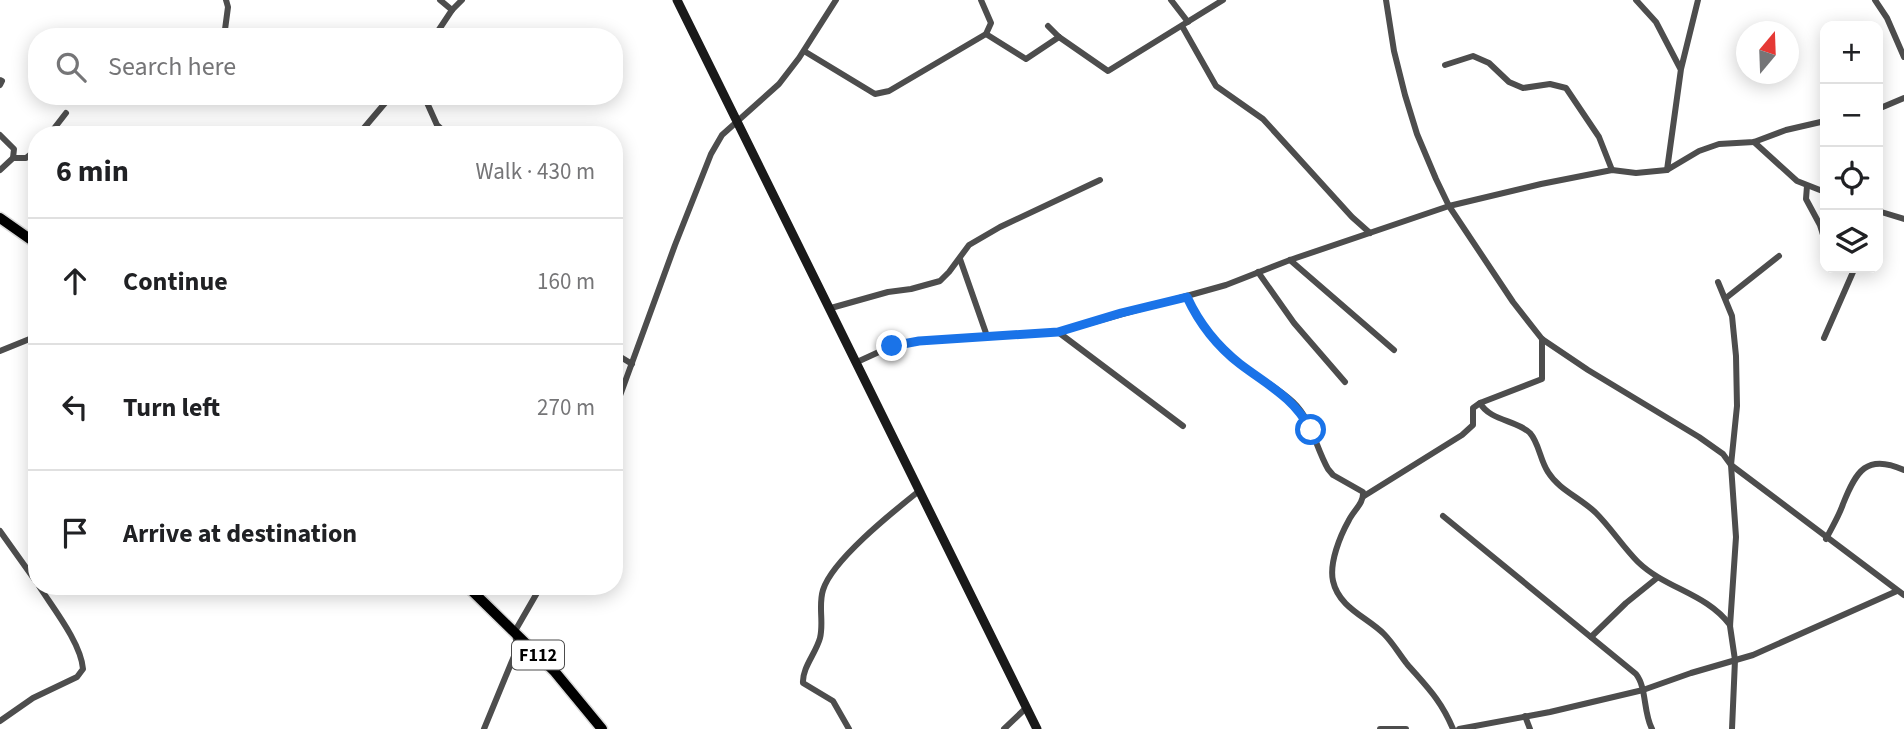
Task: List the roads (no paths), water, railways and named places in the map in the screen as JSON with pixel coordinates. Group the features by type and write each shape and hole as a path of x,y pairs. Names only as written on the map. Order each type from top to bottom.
{"main road":[{"path":"677,0 1037,729"},
{"path":"0,218 28,238"},
{"name":"F112","path":"477,595 555,672 602,729"}],"street":[{"path":"225,28 228,7 226,0"},
{"path":"440,0 452,10"},
{"path":"440,28 462,0"},
{"path":"623,388 711,153 722,135 779,84 804,51 836,0"},
{"path":"804,51 875,94 889,91 986,34 991,23 981,0"},
{"path":"1171,0 1216,86 1264,119 1352,217 1370,233"},
{"path":"1048,26 1059,37 1108,71 1223,0"},
{"path":"1385,0 1394,51 1413,121 1449,206 1513,302 1542,339 1723,454 1731,465 1900,593"},
{"path":"1636,0 1656,22 1681,69"},
{"path":"1667,170 1681,69 1698,0"},
{"path":"1875,0 1887,18 1904,57"},
{"path":"986,34 1026,58 1059,37"},
{"path":"1445,65 1473,56 1489,63 1509,82 1522,88 1550,84 1566,88 1599,137 1612,170"},
{"path":"1883,106 1904,98"},
{"path":"366,126 383,105"},
{"path":"428,105 438,126"},
{"path":"56,126 66,113"},
{"path":"857,362 892,346 919,341 1058,332 1187,297 1449,206 1612,170 1636,173 1667,170 1699,151 1719,145 1754,142 1786,130 1820,122"},
{"path":"0,135 14,149 13,158 0,170"},
{"path":"1754,142 1797,181 1820,190"},
{"path":"13,158 28,156"},
{"path":"831,308 940,281 969,245 1100,180"},
{"path":"1807,186 1806,199 1820,225"},
{"path":"1883,213 1904,219"},
{"path":"1726,299 1779,256"},
{"path":"960,259 987,336"},
{"path":"1290,260 1394,350"},
{"path":"1258,272 1294,323 1345,382"},
{"path":"1824,338 1853,273"},
{"path":"1718,282 1732,316 1736,356 1737,406 1731,465 1736,537 1730,626 1735,660 1732,729"},
{"path":"1187,297 1196,316 1217,343 1238,363 1293,402 1311,430 1328,469 1360,489 1364,496"},
{"path":"1058,332 1182,425"},
{"path":"1453,729 1444,707 1384,634 1348,607 1336,589 1333,568 1337,548 1349,519 1364,496 1461,435 1473,425 1473,408 1480,403 1542,379 1542,339"},
{"path":"0,351 28,340"},
{"path":"623,358 632,364"},
{"path":"1480,403 1482,408 1524,428 1532,435 1548,472 1559,485 1576,495 1595,512 1623,547 1657,578 1703,599 1715,608 1730,626"},
{"path":"1826,539 1848,489 1861,472 1878,463 1887,462 1904,470"},
{"path":"849,729 832,701 803,682 819,641 823,589 830,575 880,522 919,491"},
{"path":"1443,516 1636,674 1640,680 1643,703 1652,729"},
{"path":"0,531 28,569"},
{"path":"1591,637 1657,578"},
{"path":"1459,729 1643,691 1777,646 1806,630 1900,593"},
{"path":"0,720 33,698 77,677 83,669 81,657 45,595"},
{"path":"484,729 517,649 515,631 536,595"},
{"path":"1004,729 1027,707"},
{"path":"1525,716 1530,729"},
{"path":"1380,729 1406,729"}]}
